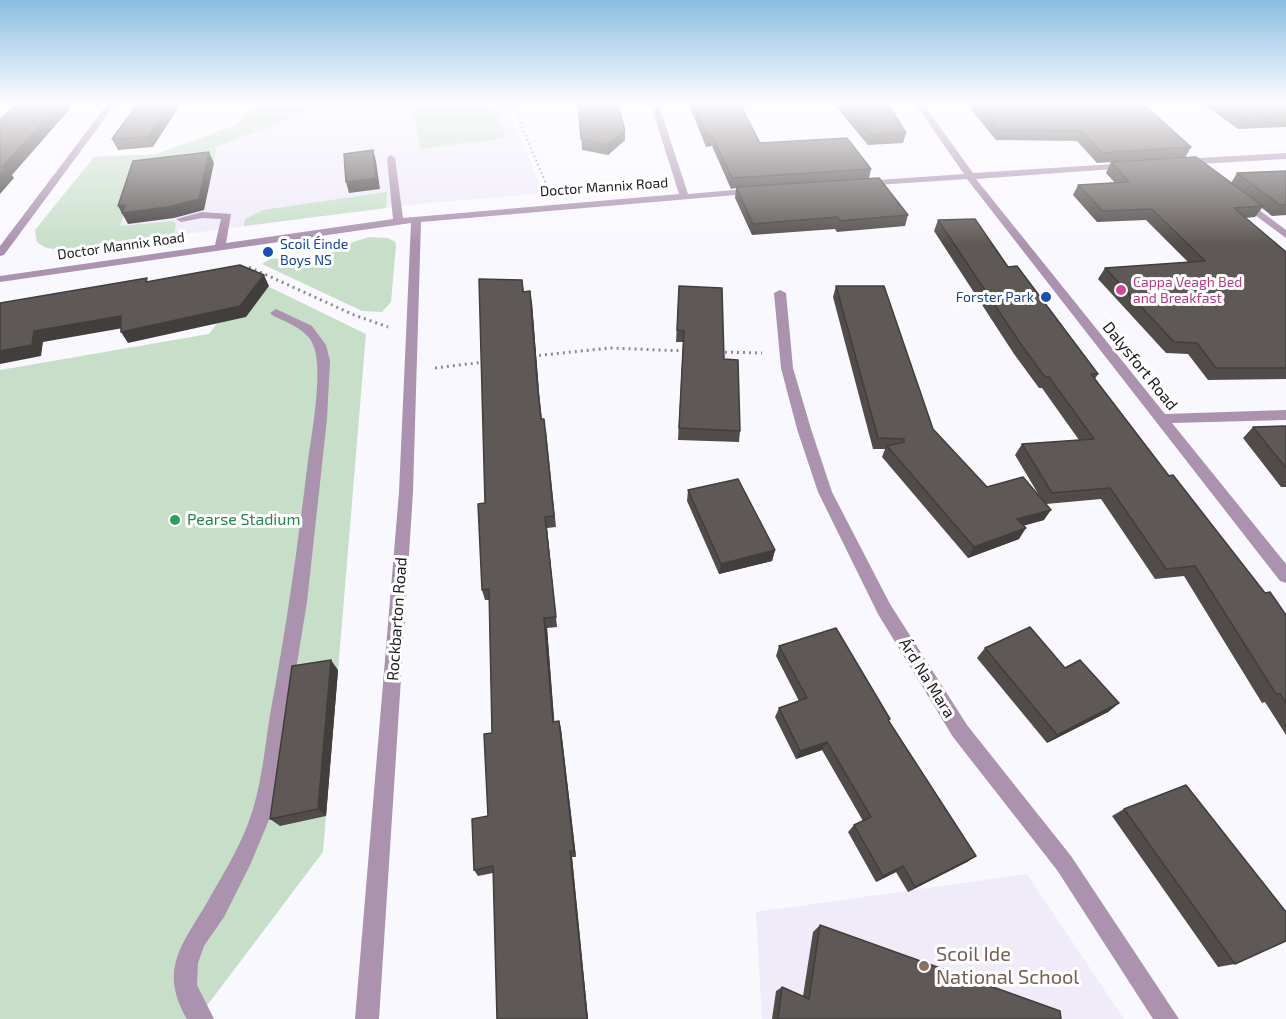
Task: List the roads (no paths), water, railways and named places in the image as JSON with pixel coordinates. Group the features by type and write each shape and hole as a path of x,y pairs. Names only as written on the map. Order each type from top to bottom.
{"street":[{"path":"0,253 77,150"},
{"path":"669,150 684,196"},
{"name":"Dalysfort Road","path":"951,150 969,176 1286,576"},
{"path":"1172,163 1286,156"},
{"path":"391,158 398,222"},
{"path":"1193,162 1204,171"},
{"path":"854,184 1140,165"},
{"name":"Doctor Mannix Road","path":"0,279 416,219 763,190"},
{"path":"1235,195 1286,235"},
{"path":"181,219 202,215 227,216 220,246"},
{"name":"Rockbarton Road","path":"367,1019 405,504 416,219"},
{"name":"Árd Na Mara","path":"780,292 786,354 804,429 825,492 884,609 960,731 1065,863 1167,1019"},
{"path":"202,1019 194,1009 185,985 187,963 195,940 216,909 244,856 263,810 299,602 320,419 324,361 320,345 308,329 276,312"},
{"path":"1162,419 1286,415"}],"place":[{"name":"Scoil Éinde Boys NS","path":"268,252"},
{"name":"Cappa Veagh Bed and Breakfast","path":"1121,290"},
{"name":"Forster Park","path":"1046,297"},
{"name":"Pearse Stadium","path":"175,520"},
{"name":"Scoil Ide National School","path":"924,966"}]}
